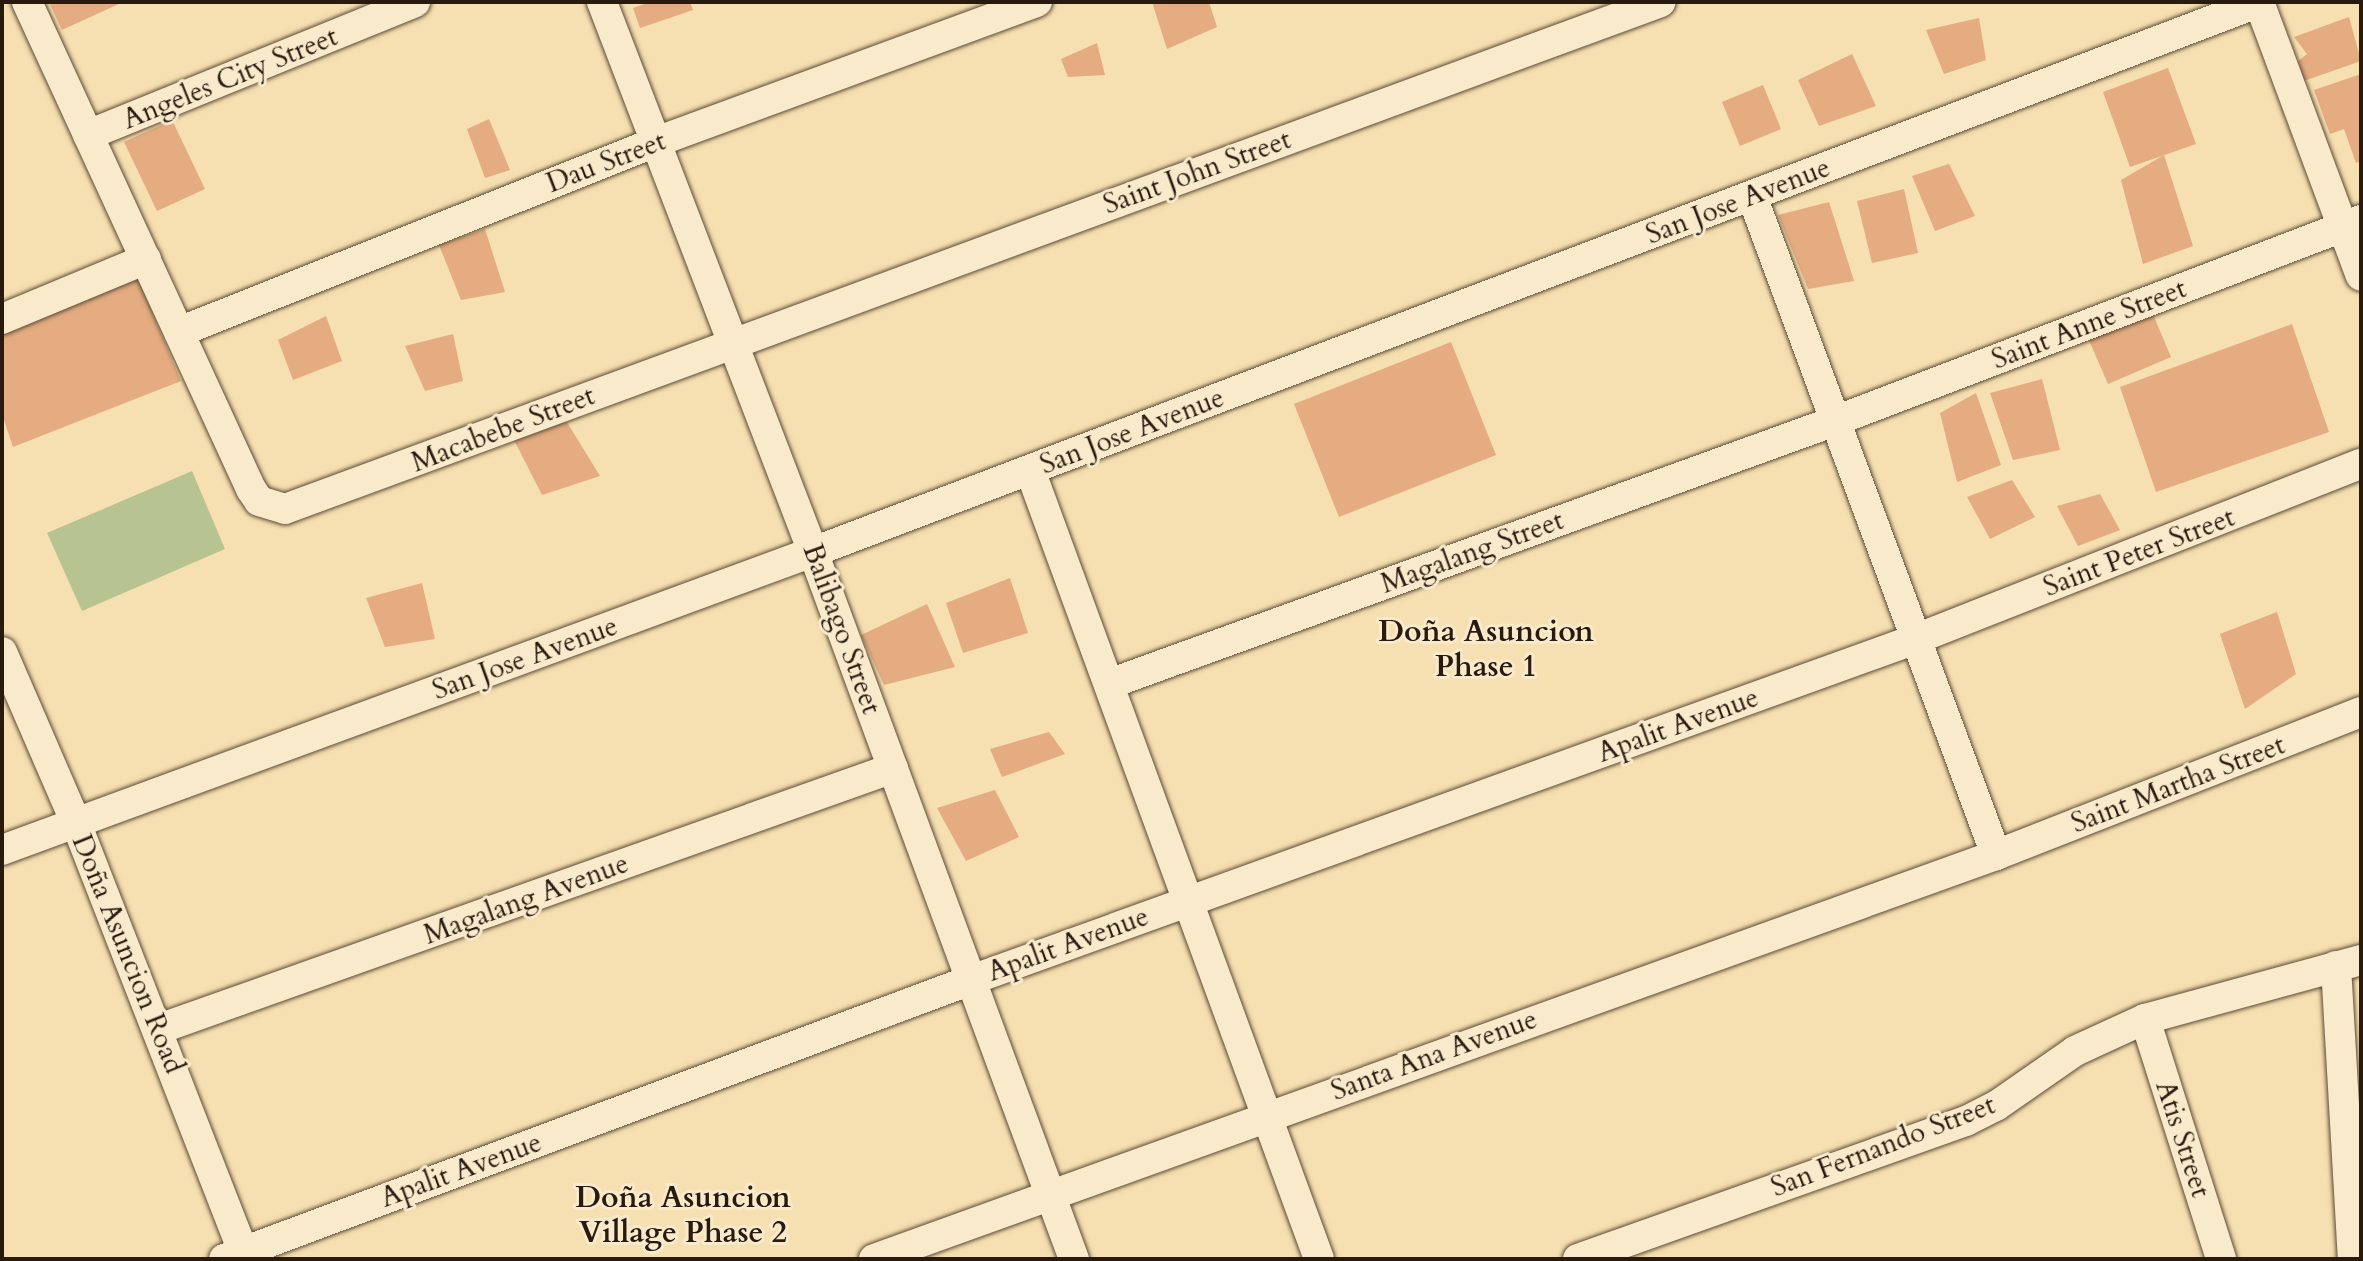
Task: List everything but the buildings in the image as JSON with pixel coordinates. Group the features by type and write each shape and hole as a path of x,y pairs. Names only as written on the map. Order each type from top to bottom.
{"street":[{"path":"27,2 179,332"},
{"name":"Angeles City Street","path":"88,135 415,2"},
{"name":"Balibago Street","path":"602,2 813,552 1074,1259"},
{"name":"Dau Street","path":"179,332 656,142 1037,2"},
{"name":"Saint John Street","path":"733,341 1661,2"},
{"path":"2259,2 2352,223 2361,276"},
{"name":"San Jose Avenue","path":"2,850 813,552 2259,2"},
{"path":"1752,196 1996,855"},
{"name":"Saint Anne Street","path":"1835,421 2352,223"},
{"path":"2,319 146,259"},
{"name":"Macabebe Street","path":"179,332 251,489 271,508 300,506 733,341"},
{"name":"Magalang Street","path":"1109,684 1835,421"},
{"name":"Saint Peter Street","path":"1916,639 2361,464"},
{"path":"1030,470 1319,1259"},
{"name":"Apalit Avenue","path":"237,1257 971,980 1916,639"},
{"name":"Doña Asuncion Road","path":"2,652 76,823 159,1029 237,1257"},
{"name":"Saint Martha Street","path":"1996,855 2361,712"},
{"name":"Magalang Avenue","path":"159,1029 893,768"},
{"name":"Santa Ana Avenue","path":"874,1259 1266,1115 1996,855"},
{"path":"2348,963 2353,1259"},
{"name":"San Fernando Street","path":"1578,1259 1966,1121 1996,1106 2075,1051 2145,1019 2348,963"},
{"name":"Atis Street","path":"2145,1019 2221,1259"}],"green space":[{"path":"192,471 225,549 82,611 47,533"}],"district":[{"name":"Doña Asuncion Phase 1","path":"1486,649"},
{"name":"Doña Asuncion Village Phase 2","path":"683,1215"}]}
